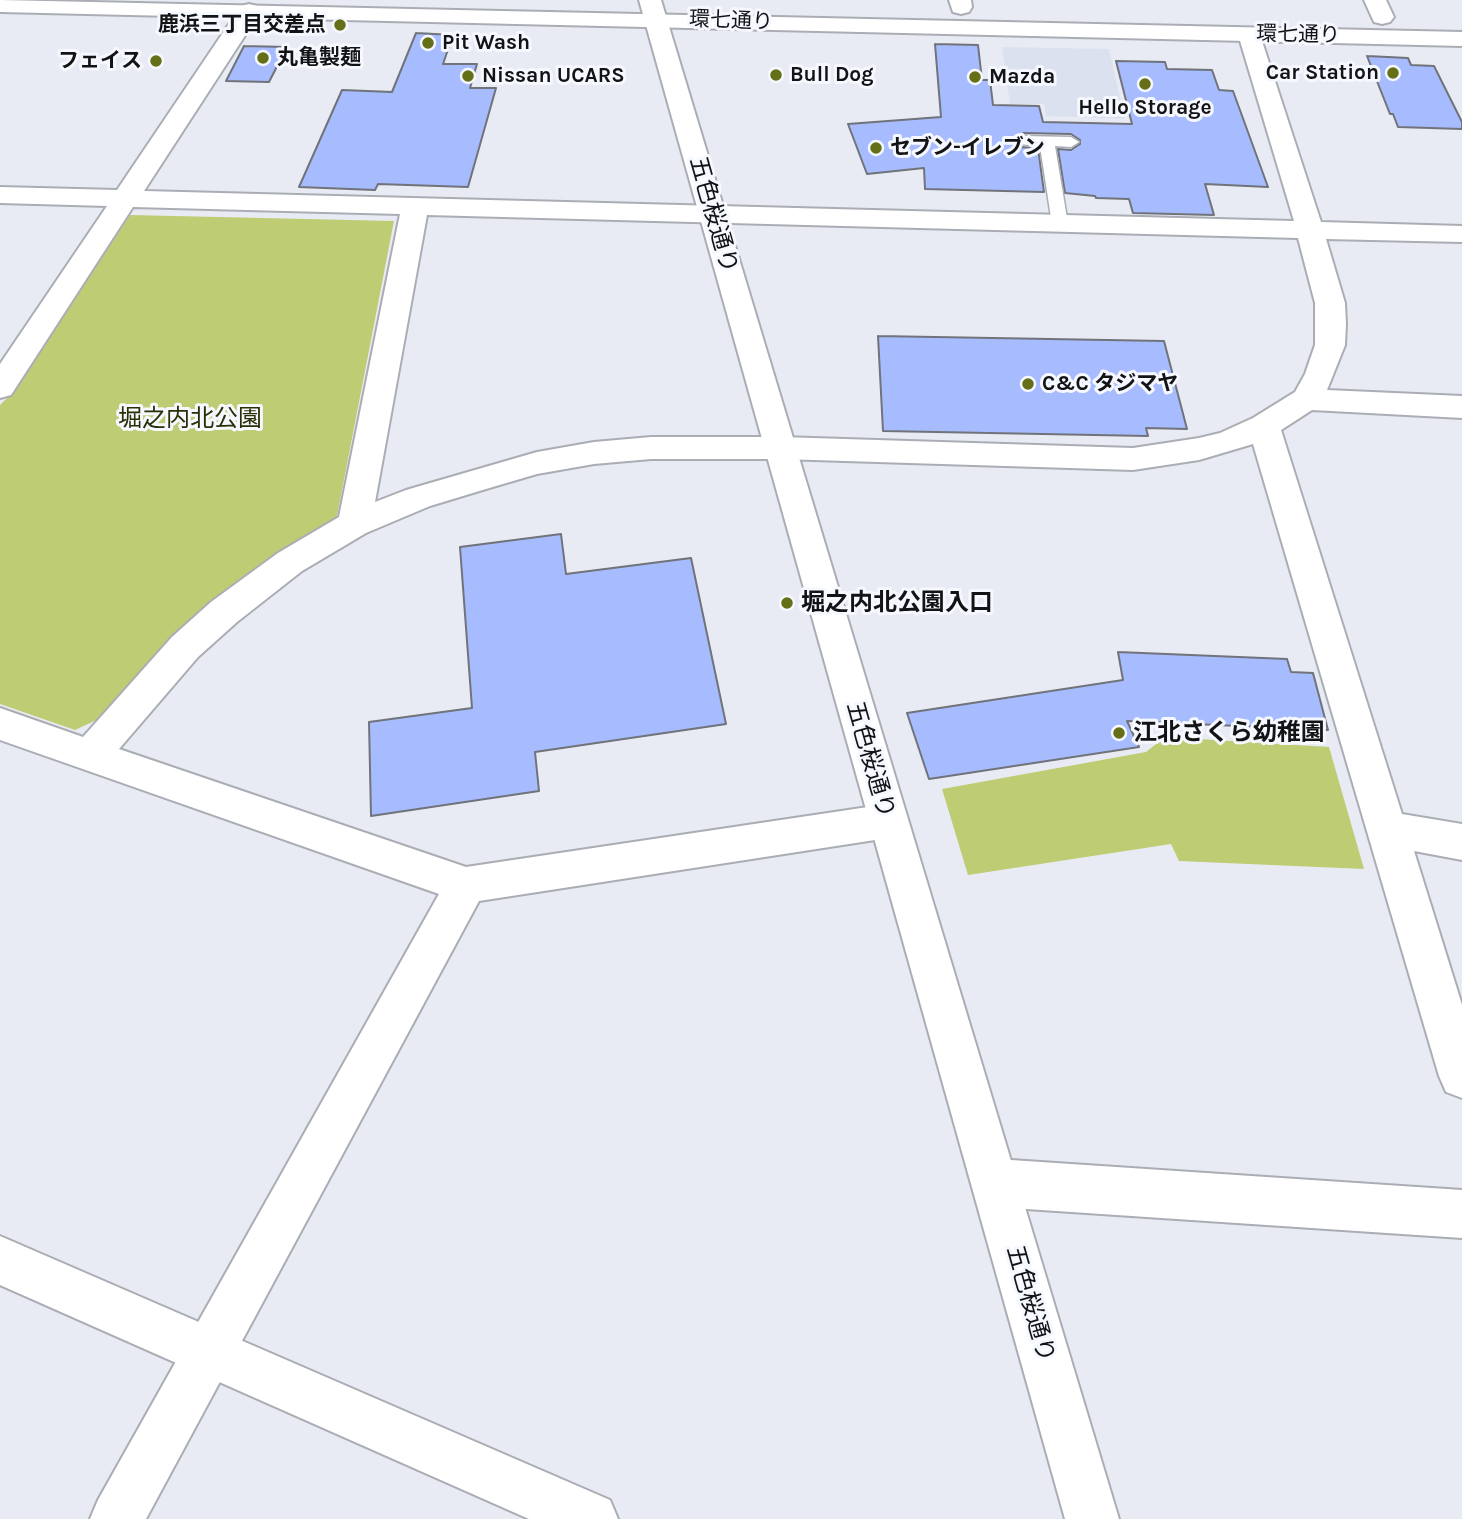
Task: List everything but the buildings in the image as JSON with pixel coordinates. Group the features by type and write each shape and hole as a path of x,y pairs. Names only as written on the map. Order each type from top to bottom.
{"street":[{"name":"環七通り","path":"0,5 451,17 647,5 960,4 1378,8 1462,18"},
{"name":"環七通り","path":"647,5 1250,34 1462,39"},
{"name":"五色桜通り","path":"647,5 713,212 1092,1519"},
{"path":"0,388 249,11"},
{"path":"91,755 144,691 186,647 224,612 290,562 354,524 418,498 537,463 594,453 663,448 781,448 1133,458 1228,442 1264,426 1306,399 1320,374 1330,345 1331,324 1330,303 1310,230 1250,34"},
{"path":"0,195 1462,234"},
{"path":"354,524 415,206"},
{"path":"1306,399 1462,407"},
{"path":"1264,426 1462,1076"},
{"path":"0,724 466,885 888,821"},
{"path":"1386,829 1462,842"},
{"path":"117,1519 466,885"},
{"path":"996,1183 1462,1214"},
{"path":"0,1260 591,1519"}],"lane":[{"path":"1023,141 1071,142"},
{"path":"1046,142 1060,224"}],"shaded area":[{"path":"1002,47 1109,49 1125,119 1046,116 1044,104 1010,104"}],"green space":[{"name":"堀之内北公園","path":"130,215 394,221 337,516 180,633 140,673 105,716 75,730 0,704 0,405 14,391"},
{"path":"1165,737 1329,747 1364,869 1179,861 1171,844 968,875 942,789 1146,752"}],"place":[{"name":"鹿浜三丁目交差点","path":"340,25"},
{"name":"Pit Wash","path":"428,43"},
{"name":"丸亀製麺","path":"263,58"},
{"name":"フェイス","path":"156,61"},
{"name":"Car Station","path":"1393,73"},
{"name":"Bull Dog","path":"776,75"},
{"name":"Nissan UCARS","path":"468,76"},
{"name":"Mazda","path":"975,77"},
{"name":"Hello Storage","path":"1145,84"},
{"name":"セブン-イレブン","path":"876,148"},
{"name":"C&C タジマヤ","path":"1028,384"},
{"name":"堀之内北公園入口","path":"787,603"},
{"name":"江北さくら幼稚園","path":"1119,733"}]}
